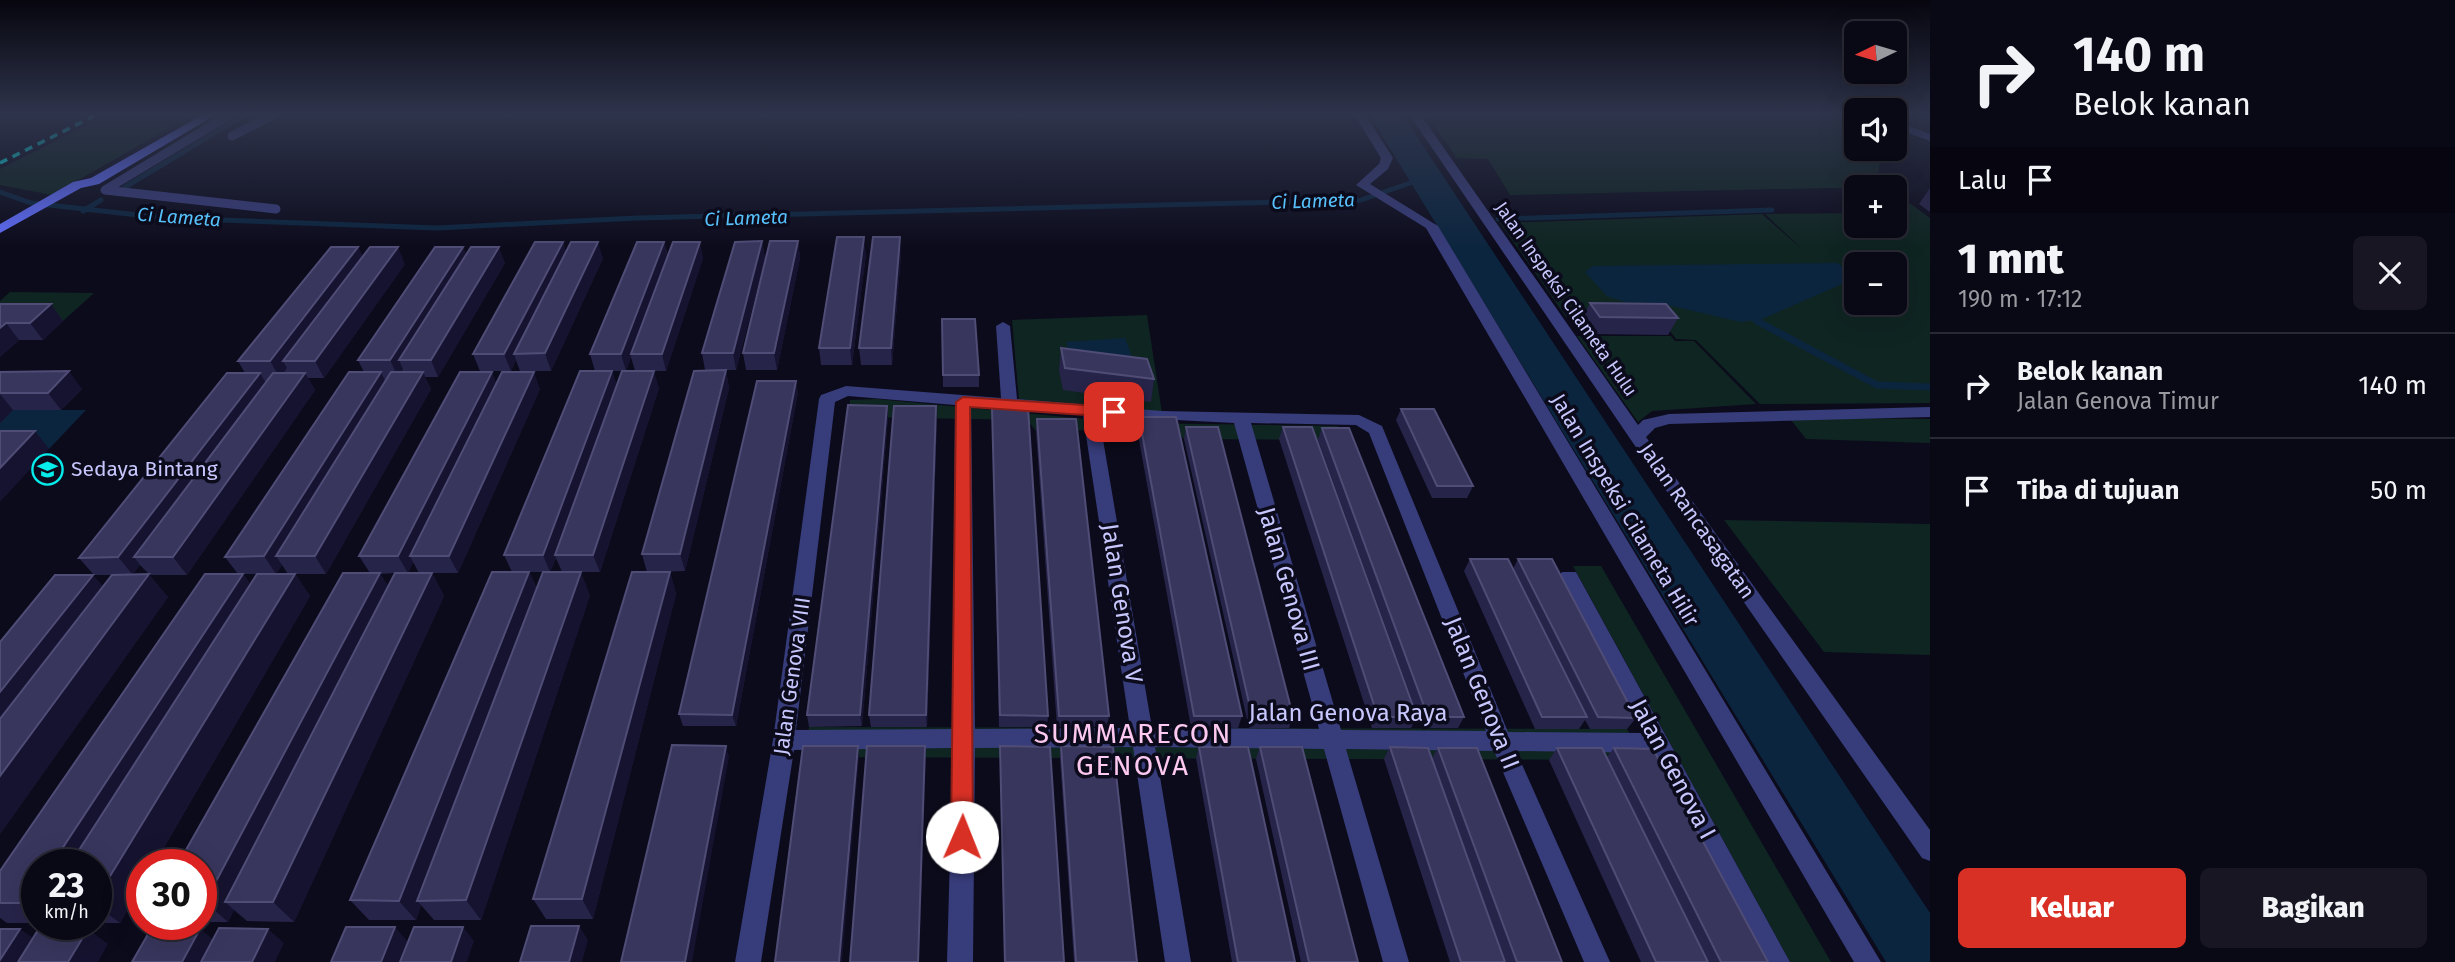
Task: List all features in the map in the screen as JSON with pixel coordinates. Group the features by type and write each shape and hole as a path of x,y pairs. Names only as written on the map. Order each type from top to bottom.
{"street":[{"path":"0,229 63,193 95,181 134,159"},
{"name":"Jalan Inspeksi Cilameta Hilir","path":"1387,159 1384,166 1362,183 1363,187 1431,226 1868,962"},
{"name":"Jalan Inspeksi Cilameta Hulu","path":"1446,159 1637,436"},
{"path":"0,239 93,187 95,181"},
{"path":"1003,326 1010,406"},
{"name":"Jalan Genova VIII","path":"748,962 784,740 827,399 835,393 845,391 963,402"},
{"path":"960,962 964,738 963,402 1241,418"},
{"name":"Jalan Genova V","path":"1090,410 1178,962"},
{"name":"Jalan Rancasagatan","path":"1930,412 1669,419 1649,424 1637,436 1930,850"},
{"name":"Jalan Genova II","path":"1241,418 1359,420 1370,424 1376,430 1500,740 1597,962"},
{"name":"Jalan Genova III","path":"1241,418 1396,962"},
{"name":"Jalan Genova I","path":"1569,577 1777,962"},
{"name":"Jalan Genova Raya","path":"784,740 1144,737 1659,743"}],"lane":[{"path":"154,159 115,182 106,192 202,199 276,209"}],"green space":[{"path":"20,159 115,159 52,195 0,185 0,169"},
{"path":"1485,159 1880,161 1878,175 1844,175 1844,188 1510,195 1488,159"},
{"path":"1907,202 1930,218 1930,403 1760,404 1696,340 1676,339 1659,317 1566,317 1500,223 1762,214 1803,250 1765,214 1844,213 1844,238 1907,238"},
{"path":"10,292 94,293 63,321 0,320 0,301"},
{"path":"1147,315 1162,413 1019,400 1012,320"},
{"path":"1577,336 1671,336 1675,341 1694,341 1756,404 1652,411 1638,422"},
{"path":"877,399 1127,423 1338,426 1345,440 1184,439 1174,429 1036,431 1027,420 849,417 850,400"},
{"path":"1930,419 1930,443 1806,439 1791,420"},
{"path":"1724,520 1930,524 1930,655 1824,652"},
{"path":"1573,566 1601,566 1831,962 1790,962"},
{"path":"809,727 1627,729 1644,760 806,757"}],"water":[{"path":"1396,159 1432,159 1930,913 1930,962 1886,962"},
{"path":"1838,263 1844,268 1844,282 1762,319 1741,322 1659,303 1625,302 1607,296 1585,272 1593,266"},
{"path":"1125,338 1132,357 1072,360 1066,342"},
{"path":"13,410 86,410 49,449 0,449 0,423"}],"building":[{"path":"837,237 864,237 850,348 819,348"},
{"path":"873,237 900,237 891,348 859,348"},
{"path":"762,241 733,353 702,353 735,242"},
{"path":"770,241 798,241 774,353 743,353"},
{"path":"535,242 563,242 504,354 473,354"},
{"path":"571,242 598,242 545,353 514,354"},
{"path":"637,242 664,242 621,354 590,354"},
{"path":"673,242 700,242 662,354 631,354"},
{"path":"331,247 358,247 270,361 238,361"},
{"path":"370,247 398,247 315,361 283,361"},
{"path":"435,247 463,247 390,360 358,360"},
{"path":"471,247 499,247 431,360 399,360"},
{"path":"1590,303 1666,304 1678,318 1600,317"},
{"path":"0,304 51,304 30,323 6,323 0,328"},
{"path":"942,319 975,319 979,375 943,375"},
{"path":"1061,348 1147,359 1154,379 1065,368"},
{"path":"726,370 680,554 642,554 694,371"},
{"path":"69,371 48,393 0,393 0,372"},
{"path":"580,371 612,371 543,555 504,555"},
{"path":"622,371 654,371 593,555 555,555"},
{"path":"349,372 381,372 264,556 225,557"},
{"path":"391,372 423,372 315,556 276,556"},
{"path":"460,372 492,372 398,556 359,556"},
{"path":"502,372 534,372 449,556 410,556"},
{"path":"227,373 260,373 118,557 79,558"},
{"path":"273,373 305,373 173,557 134,557"},
{"path":"757,381 796,381 732,715 679,714"},
{"path":"848,405 887,406 860,715 807,715"},
{"path":"894,406 936,406 926,715 869,715"},
{"path":"992,408 1028,408 1048,716 1000,715"},
{"path":"1401,409 1434,409 1473,486 1437,486"},
{"path":"1139,417 1176,417 1242,716 1194,716"},
{"path":"1037,419 1076,419 1109,716 1059,716"},
{"path":"1186,427 1218,427 1293,716 1252,716"},
{"path":"1283,427 1312,427 1417,717 1378,717"},
{"path":"1322,428 1349,428 1464,717 1428,717"},
{"path":"0,431 35,431 0,468"},
{"path":"1470,559 1508,559 1587,717 1542,717"},
{"path":"1518,559 1552,559 1636,718 1598,717"},
{"path":"492,572 529,572 399,901 350,900"},
{"path":"543,572 581,572 466,900 417,901"},
{"path":"632,572 670,572 582,899 533,899"},
{"path":"343,573 380,573 217,879 217,849 187,849"},
{"path":"395,573 432,573 273,902 225,902"},
{"path":"149,574 0,776 0,719 112,575"},
{"path":"205,574 243,574 62,849 21,849 21,903 0,903 0,871"},
{"path":"257,574 295,574 112,873 112,849 80,849"},
{"path":"55,575 93,575 0,692 0,642"},
{"path":"672,745 726,746 685,962 621,962"},
{"path":"803,746 858,746 839,962 775,962"},
{"path":"867,746 925,746 918,962 850,962"},
{"path":"1000,746 1050,747 1064,962 1005,962"},
{"path":"1061,746 1113,747 1137,962 1076,962"},
{"path":"1199,747 1248,747 1295,962 1238,962"},
{"path":"1260,747 1302,747 1358,962 1309,962"},
{"path":"1390,747 1428,748 1505,962 1461,962"},
{"path":"1438,748 1477,748 1562,962 1517,962"},
{"path":"1557,748 1602,748 1708,962 1656,962"},
{"path":"1614,748 1653,749 1768,962 1721,962"},
{"path":"531,926 579,926 569,962 520,962"},
{"path":"346,927 395,927 381,962 331,962"},
{"path":"414,927 463,927 451,962 400,962"},
{"path":"219,928 268,929 252,962 201,962 213,940 217,940"},
{"path":"0,929 20,929 0,960"},
{"path":"32,940 81,940 68,962 18,962"},
{"path":"145,940 194,940 182,962 132,962"}],"waterway":[{"path":"125,187 172,159"},
{"name":"Ci Lameta","path":"86,209 165,218 437,228 637,218 1361,200 1413,182 1415,175"},
{"name":"Ci Lameta","path":"0,192 31,203 86,209"},
{"path":"86,209 101,200"},
{"path":"1498,219 1772,210"},
{"path":"1746,315 1760,322"},
{"path":"1757,321 1877,385 1930,387"}],"railway":[{"path":"0,163 8,159"}],"place":[{"name":"Sedaya Bintang","path":"48,469"}],"district":[{"name":"SUMMARECON GENOVA","path":"1133,749"}],"route":[{"path":"962,837 963,402 1114,412"}]}
